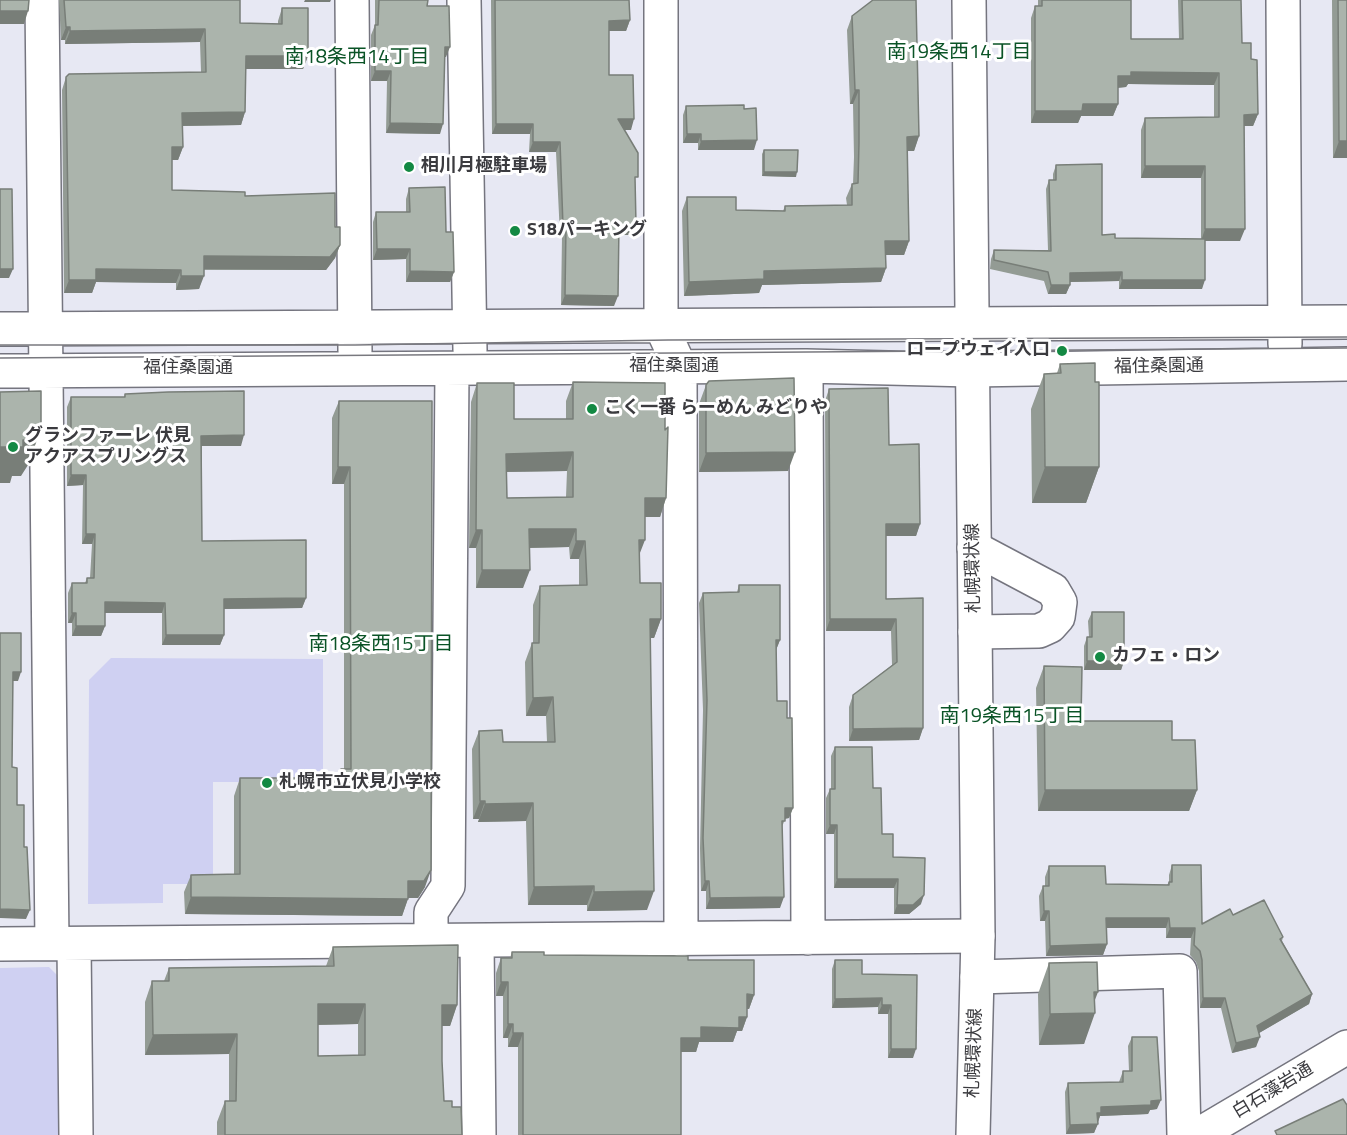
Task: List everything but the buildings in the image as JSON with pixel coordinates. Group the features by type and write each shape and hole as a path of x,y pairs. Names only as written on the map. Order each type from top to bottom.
{"street":[{"path":"42,0 46,370 63,943 76,1135"},
{"path":"352,0 356,368"},
{"path":"430,942 431,912 448,886 461,369 470,328 464,0"},
{"path":"661,0 661,326 680,368 681,940"},
{"name":"札幌環状線","path":"969,0 978,936 973,1135"},
{"path":"1283,0 1285,364"},
{"path":"0,329 355,329 1347,322"},
{"name":"福住桑園通","path":"0,370 806,366 971,370 1347,364"},
{"path":"806,366 808,938"},
{"path":"974,548 1053,590 1060,602 1058,617 1050,626 1039,631 975,632"},
{"path":"0,944 978,936"},
{"path":"477,941 479,1135"},
{"path":"977,977 1180,971 1184,1135"},
{"name":"白石藻岩通","path":"1198,1135 1347,1047"}],"shaded area":[{"path":"111,658 323,659 323,782 213,782 213,884 163,884 163,903 88,904 89,680"},
{"path":"49,967 58,976 59,1135 0,1135 0,968"}],"tram line":[{"path":"0,345 355,345 668,340 1347,337"},
{"path":"0,358 1347,348"}],"place":[{"name":"相川月極駐車場","path":"409,167"},
{"name":"S18パーキング","path":"515,231"},
{"name":"ロープウェイ入口","path":"1062,351"},
{"name":"こく一番 らーめん みどりや","path":"592,409"},
{"name":"グランファーレ 伏見 アクアスプリングス","path":"13,447"},
{"name":"カフェ・ロン","path":"1100,657"},
{"name":"札幌市立伏見小学校","path":"267,783"}],"district":[{"name":"南19条西14丁目","path":"959,53"},
{"name":"南18条西14丁目","path":"357,58"},
{"name":"南18条西15丁目","path":"381,645"},
{"name":"南19条西15丁目","path":"1012,717"}]}
